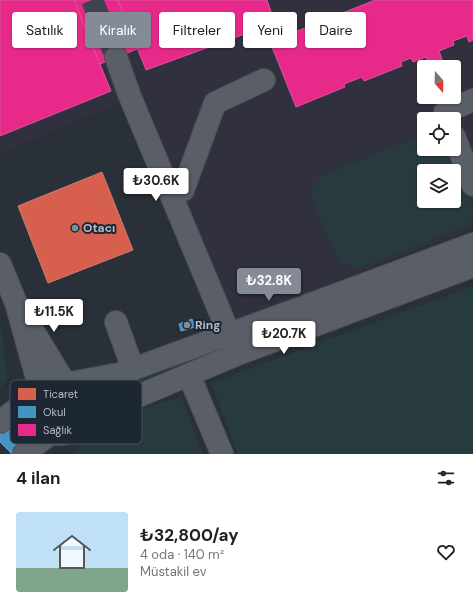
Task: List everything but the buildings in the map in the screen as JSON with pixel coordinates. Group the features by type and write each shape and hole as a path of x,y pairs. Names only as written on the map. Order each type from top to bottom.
{"street":[{"path":"116,57 129,94 238,354"},
{"path":"171,194 183,190 215,103 264,80"},
{"path":"445,112 473,100"},
{"path":"461,154 473,185"},
{"path":"80,380 119,374 473,244"},
{"path":"0,264 16,303 35,380"},
{"path":"142,395 238,354 473,266"},
{"path":"16,303 66,380"},
{"path":"116,322 133,369"},
{"path":"189,375 222,454"},
{"path":"0,422 10,414"},
{"path":"24,454 37,444"}],"shaded area":[{"path":"0,0 473,0 473,228 233,322 143,94 0,153"}],"green space":[{"path":"417,137 417,156 453,156 456,164 417,164 417,208 461,208 461,178 473,209 473,218 467,225 361,268 339,263 309,191 323,175"},
{"path":"473,286 473,454 238,454 211,383"},
{"path":"0,317 7,378 0,389"},
{"path":"221,348 222,352 142,384 142,380 138,380"},
{"path":"181,397 203,454 74,454 82,444 142,444 142,409"}],"tunnel":[{"path":"92,0 116,57"}],"place":[{"name":"Otacı","path":"75,228"},
{"name":"Ring","path":"187,325"}]}
